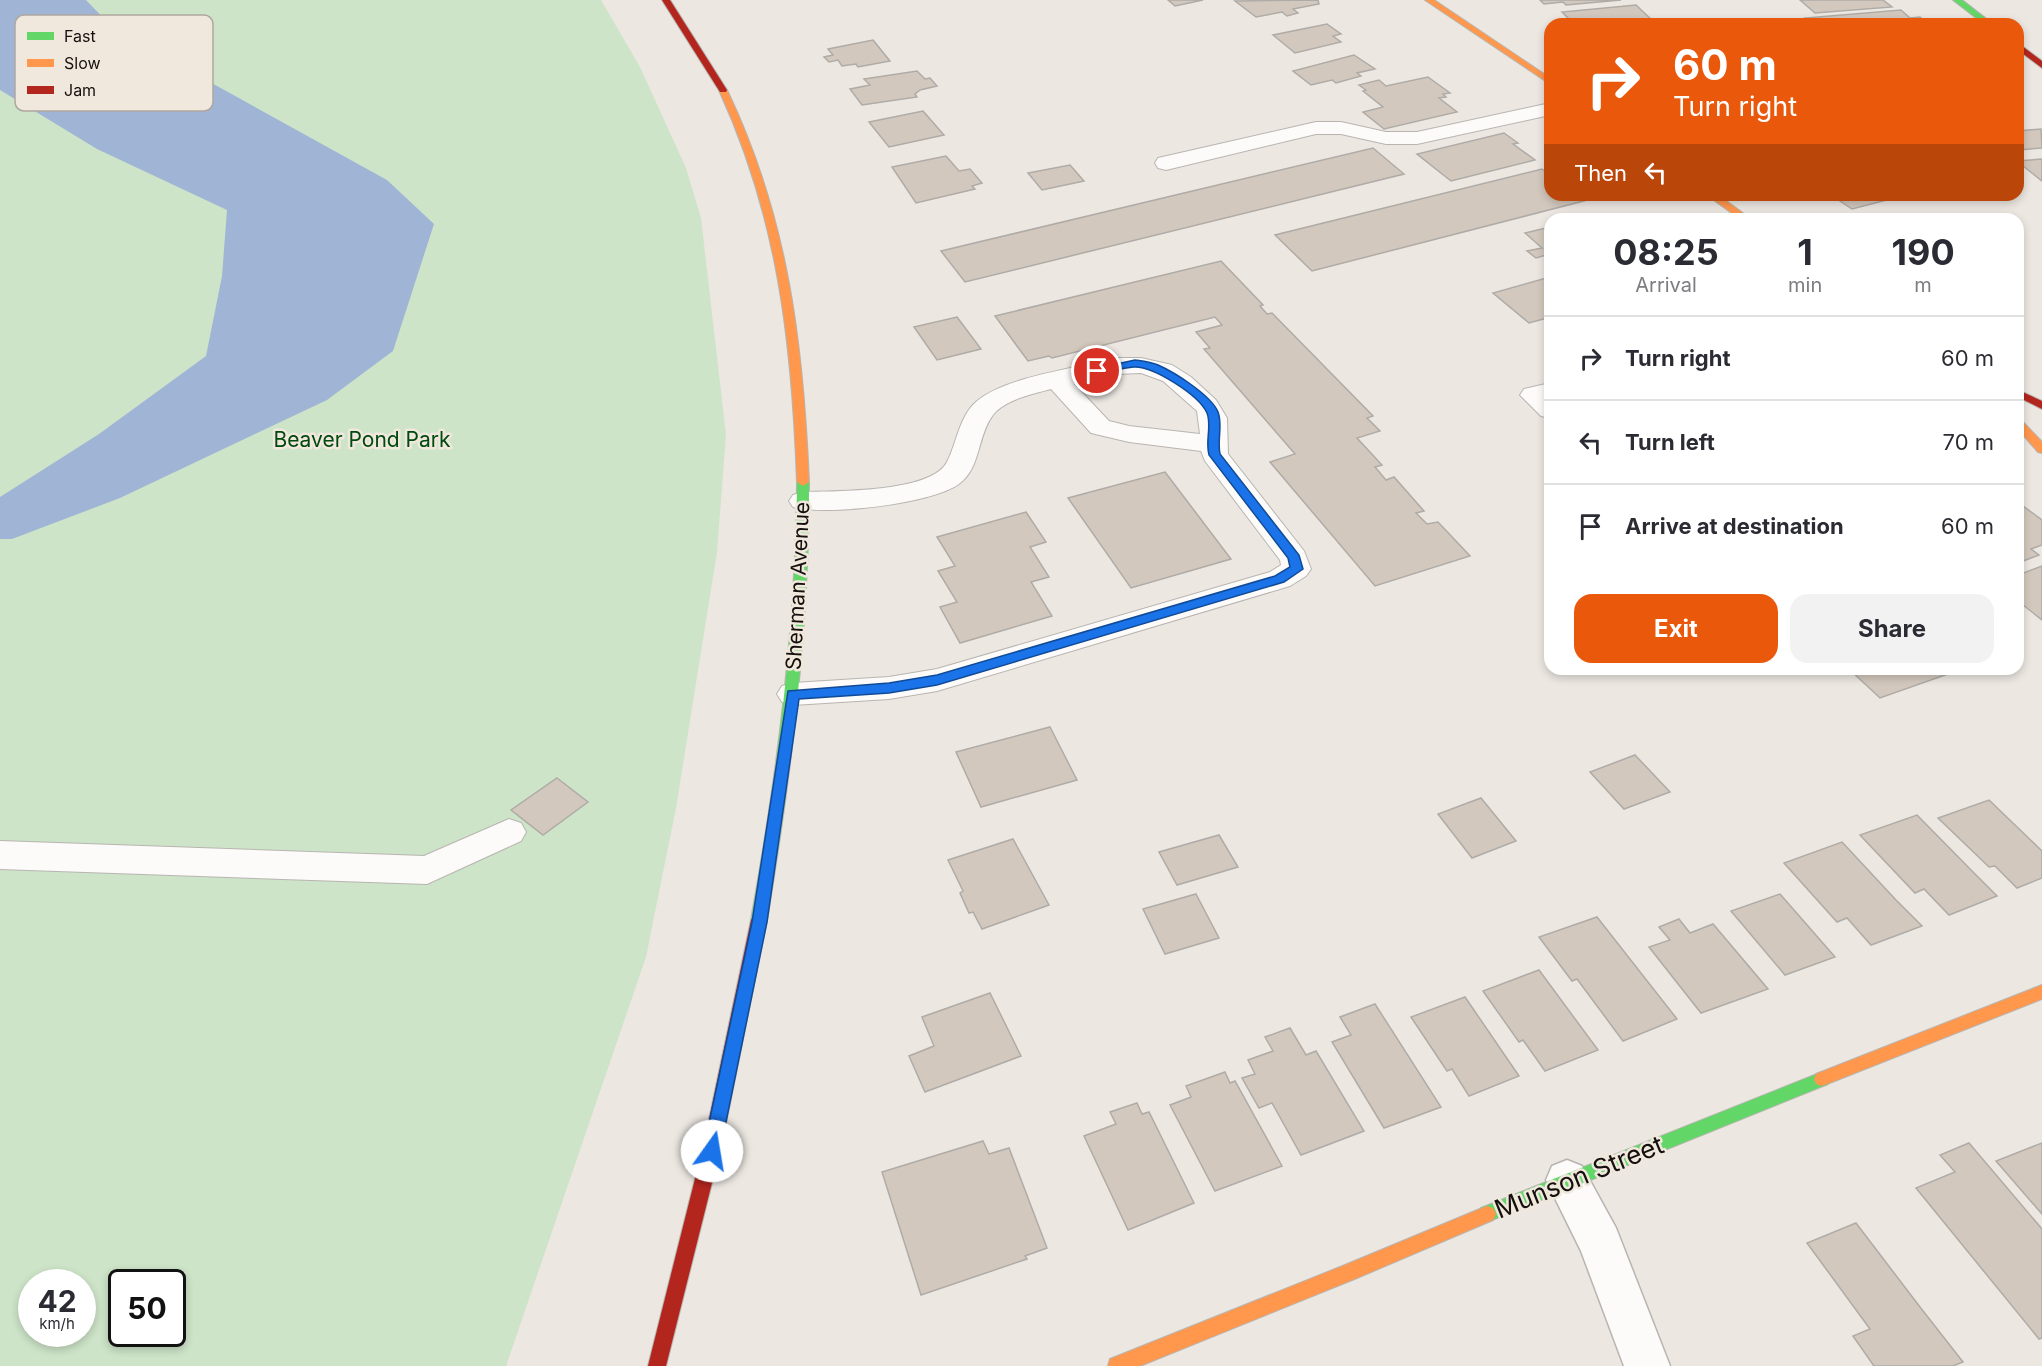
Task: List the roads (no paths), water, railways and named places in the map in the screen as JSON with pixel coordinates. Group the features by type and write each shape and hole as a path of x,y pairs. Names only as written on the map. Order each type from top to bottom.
{"main road":[{"name":"Sherman Avenue","path":"657,1366 717,1129 760,922 793,694 800,618 803,501 800,421 786,297 761,186 744,134 710,66 666,0"},
{"path":"1429,0 1544,78"},
{"path":"1957,0 1981,18"},
{"path":"2024,51 2042,64"},
{"path":"1720,201 1738,213"},
{"path":"2024,396 2042,406"},
{"path":"2024,430 2042,449"},
{"name":"Munson Street","path":"1117,1366 1351,1272 1567,1180 2042,992"}],"street":[{"path":"1567,1180 1600,1243 1647,1366"}],"lane":[{"path":"1167,163 1316,128 1341,129 1386,138 1417,138 1544,110"},
{"path":"793,694 889,688 937,680 1280,579 1296,569 1294,558 1215,455 1212,444 1214,425 1212,411 1189,387 1153,366 1135,363 1008,394 985,407 975,421 968,449 957,472 940,483 919,492 803,501"},
{"path":"1058,382 1100,427 1129,434 1212,444"},
{"path":"1544,392 1533,395 1544,405"},
{"path":"0,855 427,870 509,832"}],"water":[{"path":"0,0 86,0 100,15 15,15 15,99 0,90"},
{"path":"213,84 387,180 434,224 393,351 327,400 120,498 12,539 0,539 0,497 99,434 206,356 222,276 227,210 97,149 35,111 213,111"}],"park label":[{"name":"Beaver Pond Park","path":"362,440"}]}
